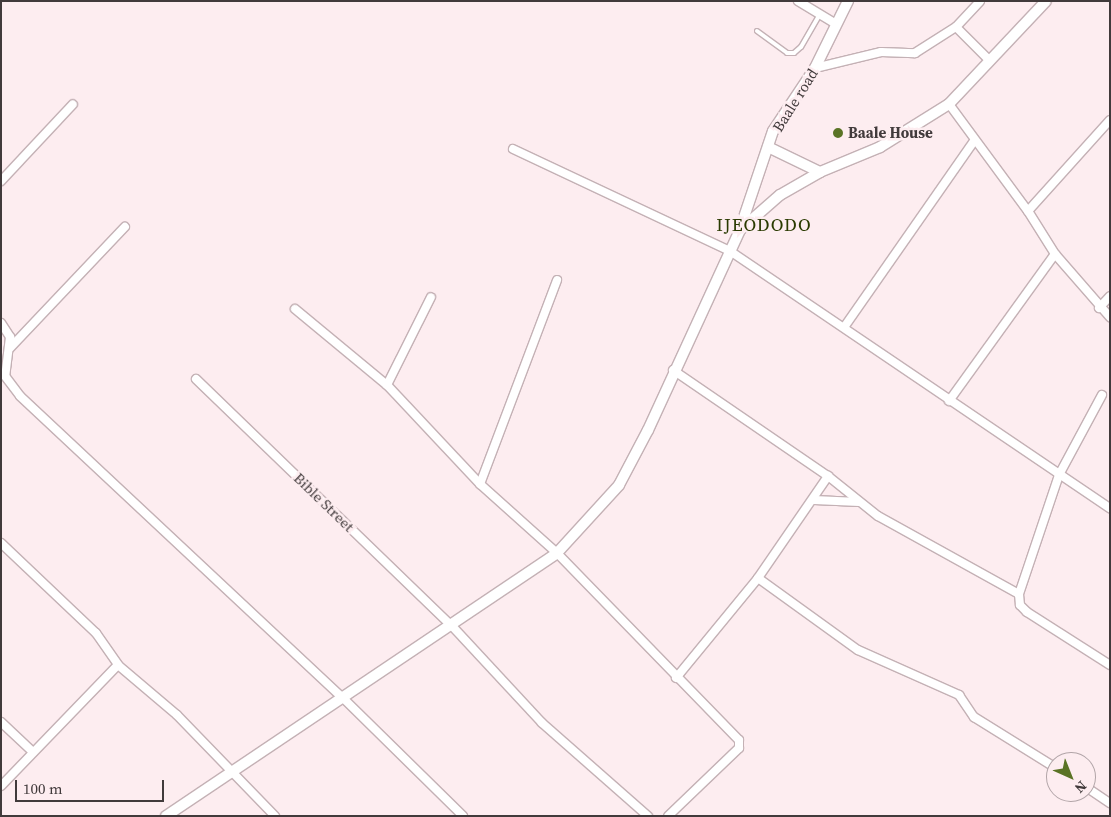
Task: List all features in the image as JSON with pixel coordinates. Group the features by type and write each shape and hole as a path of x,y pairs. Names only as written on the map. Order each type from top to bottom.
{"street":[{"path":"798,1 819,16 836,24"},
{"name":"Baale road","path":"166,816 229,771 452,626 557,553 619,485 648,430 673,370 740,230 774,131 815,68 848,1"},
{"path":"815,68 881,52 915,53 956,27 980,1"},
{"path":"740,230 780,195 820,172 880,147 949,104 1046,1"},
{"path":"956,27 990,61"},
{"path":"1,181 73,104"},
{"path":"949,104 974,141 1028,211 1055,254 1099,308 1110,317"},
{"path":"1028,211 1110,120"},
{"path":"844,326 974,141"},
{"path":"768,147 820,172"},
{"path":"513,149 730,251 844,326 949,401 1110,508"},
{"path":"10,348 125,227"},
{"path":"949,401 1055,254"},
{"path":"480,484 557,280"},
{"path":"1099,308 1110,296"},
{"path":"387,385 431,297"},
{"path":"295,309 387,385 480,484 557,553 676,678 739,740 739,748 668,816"},
{"path":"1,323 10,336 10,348 3,377 20,396 342,696 462,816"},
{"path":"673,370 828,476 859,502 1019,594"},
{"name":"Bible Street","path":"196,379 452,626 542,723 648,816"},
{"path":"1102,395 1059,474 1019,594 1020,605 1027,612 1110,664"},
{"path":"676,678 758,578 814,500 828,476"},
{"path":"814,500 859,502"},
{"path":"1,543 96,633 118,665 177,715 229,771 275,816"},
{"path":"758,578 858,650 959,695 974,717 1046,762"},
{"path":"1,786 118,665"},
{"path":"1,722 33,752"},
{"path":"1096,794 1110,803"}],"lane":[{"path":"756,31 787,53 794,53 801,47 819,16"}],"place":[{"name":"Baale House","path":"838,133"}],"district":[{"name":"IJEODODO","path":"764,225"}]}
